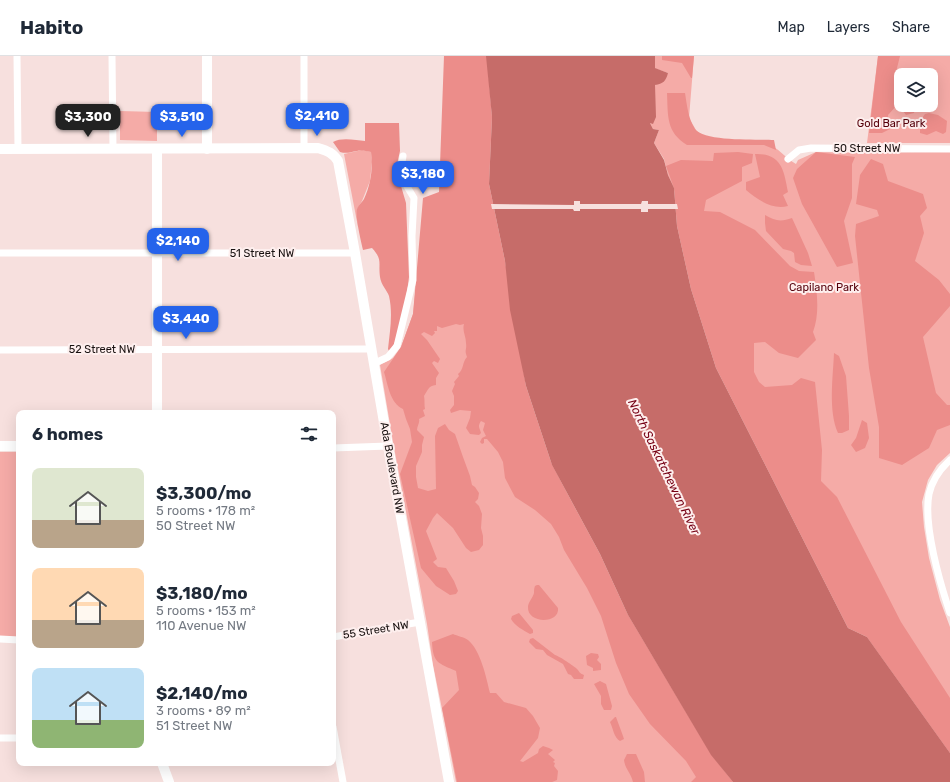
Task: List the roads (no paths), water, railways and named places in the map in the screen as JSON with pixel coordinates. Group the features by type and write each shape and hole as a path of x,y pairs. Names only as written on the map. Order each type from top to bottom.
{"street":[{"path":"17,56 18,149"},
{"path":"112,56 112,149"},
{"path":"207,56 207,150"},
{"path":"0,149 207,150 304,148 304,56"},
{"name":"Ada Boulevard NW","path":"304,148 318,148 328,151 334,155 338,161 449,782"},
{"name":"50 Street NW","path":"788,159 799,150 811,148 950,149"},
{"path":"157,410 158,149"},
{"path":"375,363 388,357 397,346 413,280 412,236 414,198 400,175 403,156"},
{"name":"51 Street NW","path":"0,253 355,253"},
{"name":"52 Street NW","path":"0,350 372,349"},
{"path":"0,446 16,446"},
{"path":"336,448 388,446"},
{"path":"950,460 939,472 932,486 928,509 931,538 936,562 950,613"},
{"name":"55 Street NW","path":"336,636 420,622"},
{"path":"0,639 16,640"},
{"path":"0,738 16,738"},
{"path":"336,749 343,782"},
{"path":"163,766 169,782"}],"water":[{"name":"North Saskatchewan River","path":"486,56 655,56 655,68 668,73 664,82 655,85 656,117 653,124 650,123 653,129 659,130 654,143 664,160 668,175 674,188 677,226 691,289 716,368 848,628 867,637 950,753 950,782 733,782 711,755 628,615 600,554 552,465 526,386 510,310 505,261 489,184 492,117"}],"park label":[{"name":"Gold Bar Park","path":"891,123"},
{"name":"Capilano Park","path":"824,287"}]}
